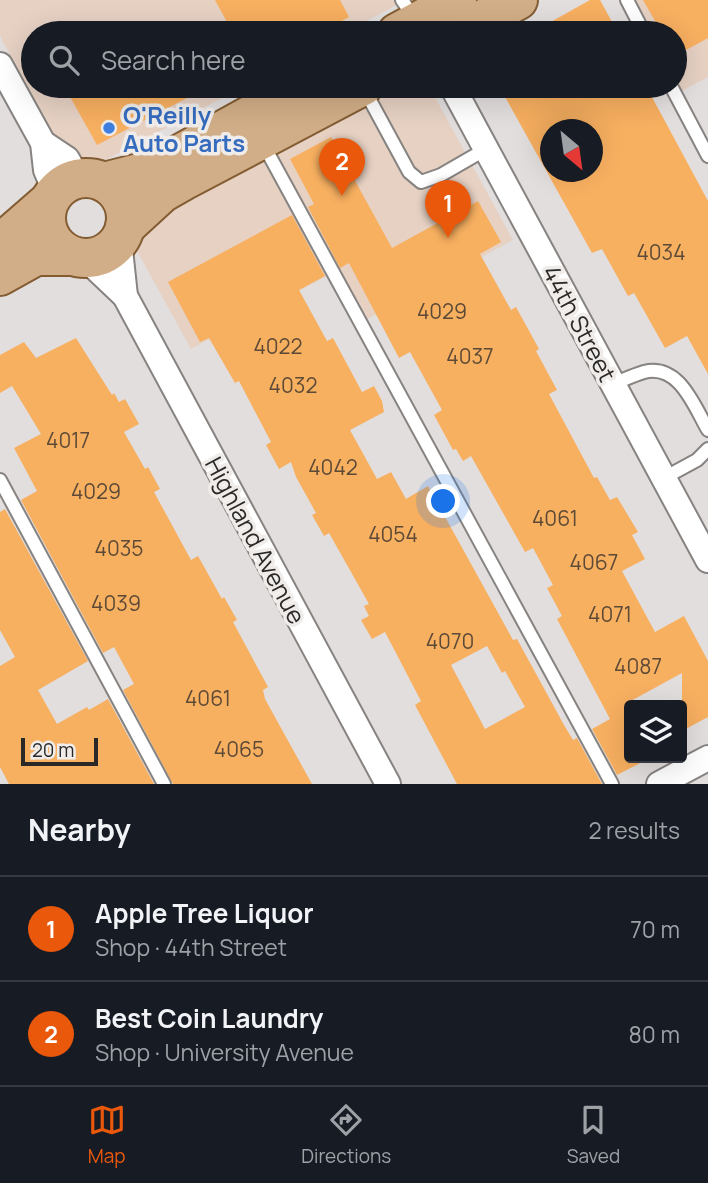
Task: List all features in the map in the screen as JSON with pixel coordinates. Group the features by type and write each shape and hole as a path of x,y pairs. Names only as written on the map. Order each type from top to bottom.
{"main road":[{"path":"410,21 457,0"},
{"path":"480,21 518,0"},
{"path":"0,244 71,188 151,170 281,98"},
{"path":"0,276 36,256 98,256 110,249 162,193 339,98"},
{"path":"79,257 61,249 51,240 46,228 45,215 71,188 115,190 126,214 122,234"}],"street":[{"path":"0,65 43,143 68,159 71,188"},
{"name":"44th Street","path":"458,98 708,560"},
{"name":"Highland Avenue","path":"122,234 125,296"},
{"name":"Highland Avenue","path":"79,257 125,296 388,784"},
{"path":"659,784 708,758"}],"lane":[{"path":"627,0 638,21"},
{"path":"369,98 409,172 421,182 441,175 486,149"},
{"path":"677,98 708,156"},
{"path":"260,140 612,784"},
{"path":"613,384 646,371 663,372 675,377 708,430"},
{"path":"664,478 696,460 708,449"},
{"path":"0,480 164,784"}],"shaded area":[{"path":"0,0 406,0 367,21 21,21 21,75 0,36"},
{"path":"633,0 708,0 708,77 687,88 687,21 644,21"},
{"path":"33,98 222,98 75,176"},
{"path":"379,98 435,98 513,240 364,321 336,271 191,349 136,249 137,227"}],"building":[{"path":"215,0 340,0 349,17 342,21 226,21"},
{"path":"590,0 600,0 611,21 552,21"},
{"path":"643,0 708,0 708,38 687,49 687,21 655,21"},
{"name":"O'Reilly Auto Parts","path":"71,98 187,98 97,145"},
{"path":"506,98 652,98 708,201 708,374 687,336 665,348 634,293 628,296 602,249 592,253 552,182 603,182 603,119 540,119 540,160"},
{"path":"331,137 392,248 478,201 501,242 480,254 511,310 516,307 539,349 536,351 557,390 549,394 594,478 597,477 610,500 617,497 638,532 632,535 645,559 622,571 655,632 684,616 708,661 708,717 687,728 687,700 682,700 682,673 633,700 624,700 624,763 640,763 617,775 592,729 610,719 557,619 562,616 547,588 553,585 533,548 525,552 471,456 463,461 456,449 453,450 434,415 442,410 410,352 399,358 349,263 340,268 308,207 314,204 290,159"},
{"path":"292,215 325,276 299,290 327,341 333,338 362,392 374,386 382,401 384,412 350,430 377,479 391,472 406,499 428,486 513,640 517,639 564,725 573,740 577,738 602,784 457,784 415,705 421,701 385,632 372,639 361,620 369,616 364,606 369,604 329,533 324,536 312,515 316,513 296,477 291,462 279,469 266,445 271,442 239,381 235,383 209,338 200,342 168,282","holes":["487,646 502,673 505,671 525,707 485,729 451,665"]},
{"path":"76,338 112,395 114,393 119,402 125,399 139,424 124,432 160,489 154,492 191,560 198,556 237,620 233,622 268,687 263,690 265,699 312,784 173,784 123,690 134,684 114,647 103,653 21,500 37,491 14,448 41,434 12,386 0,393 0,355 24,342 36,358"},
{"path":"5,509 88,661 38,690 57,724 108,699 154,784 9,784 0,767 0,666 15,657 0,630 0,512"}],"place":[{"name":"O'Reilly Auto Parts","path":"109,128"},
{"name":"Best Coin Laundry","path":"342,196"},
{"name":"Apple Tree Liquor","path":"448,238"}]}
